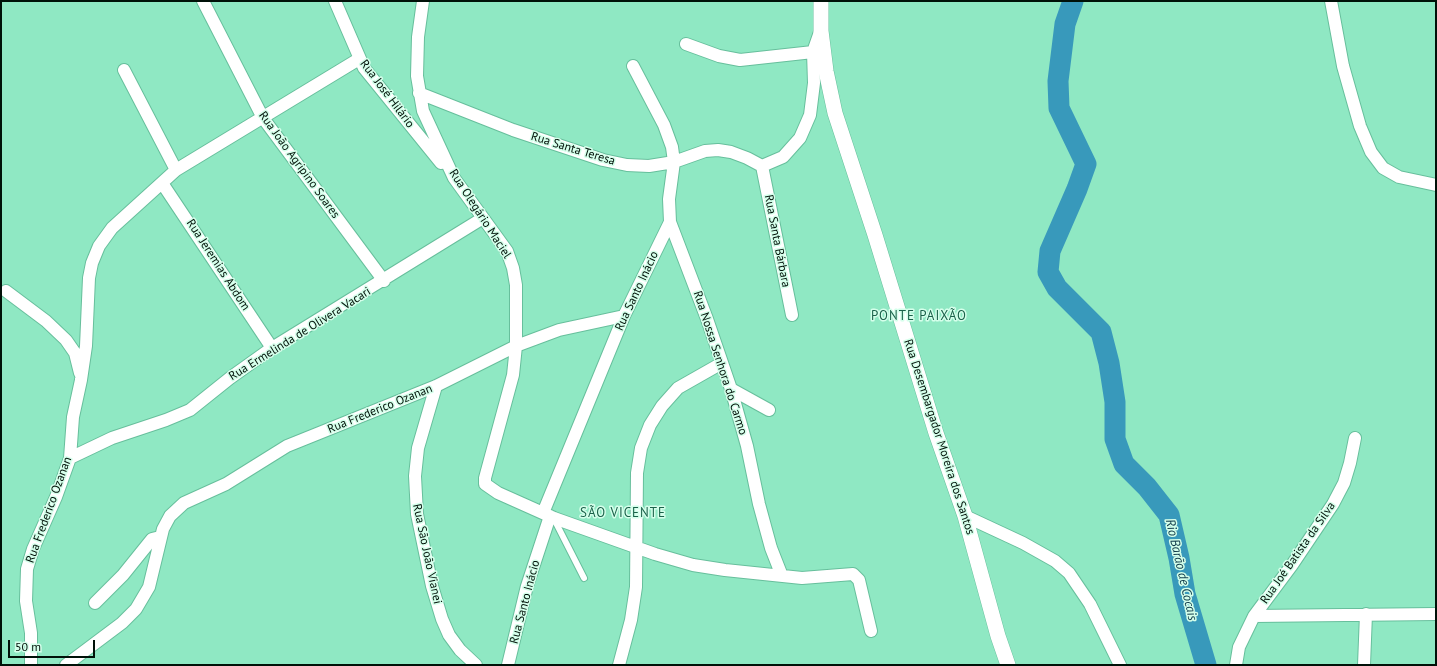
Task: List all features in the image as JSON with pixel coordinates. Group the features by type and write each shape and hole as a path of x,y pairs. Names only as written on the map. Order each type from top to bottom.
{"street":[{"name":"Rua João Agripino Soares","path":"203,1 263,118 384,281"},
{"name":"Rua José Hilário","path":"335,1 359,59 368,73 454,178"},
{"name":"Rua Olegário Maciel","path":"423,1 418,37 417,76 418,93 423,111 454,178 507,252 513,268 516,285 516,346 512,375 485,478 485,484 490,488 549,516"},
{"name":"Rua Desembargador Moreira dos Santos","path":"821,1 821,31 826,71 835,113 875,235 936,433 965,516 998,636 1008,665"},
{"path":"1331,1 1343,66 1360,126 1371,152 1383,168 1399,177 1436,185"},
{"path":"762,166 784,157 800,138 810,115 814,83 813,52 821,31"},
{"path":"686,44 719,56 740,60 813,52"},
{"path":"81,380 87,327 89,278 95,255 112,228 176,170 359,59"},
{"name":"Rua Santo Inácio","path":"508,665 528,586 549,516 624,316 670,222 669,199 674,162 672,147 664,125 633,66"},
{"path":"124,70 176,170"},
{"name":"Rua Santa Teresa","path":"418,93 513,130 603,160 627,165 649,166 674,162 705,151 718,150 732,152 762,166"},
{"name":"Rua Santa Bárbara","path":"762,166 792,315"},
{"name":"Rua Jeremias Abdom","path":"162,183 272,348"},
{"name":"Rua Ermelinda de Olivera Vacari","path":"70,458 112,438 170,419 190,410 230,378 272,348 384,281 483,218"},
{"name":"Rua Nossa Senhora do Carmo","path":"670,222 707,319 731,388 747,446 759,504 771,548 782,576"},
{"name":"Rua Frederico Ozanan","path":"6,291 46,321 66,340 75,353 81,380 73,417 70,458 56,497 33,549 27,569 26,601 31,633 31,665"},
{"name":"Rua Frederico Ozanan","path":"66,665 108,634 136,609 145,596 150,582 160,537 170,516 184,503 226,484 280,450 436,386 516,346 559,330 624,316"},
{"path":"619,665 631,620 636,587 637,472 641,448 650,425 662,406 678,388 722,363"},
{"name":"Rua São João Vianei","path":"436,386 418,448 414,476 417,514 432,586 442,619 449,635 460,650 476,665"},
{"path":"731,388 769,410"},
{"name":"Rua Joé Batista da Silva","path":"1236,665 1238,647 1254,616 1292,565 1333,504 1344,483 1355,438"},
{"path":"549,516 637,548 693,565 782,576 814,577 853,574 859,580 871,631"},
{"path":"965,516 1023,543 1055,561 1076,581 1090,604 1120,665"},
{"name":"Rua Frederico Ozanan","path":"95,602 123,576 152,539 160,537"},
{"path":"1364,665 1366,614"},
{"path":"1254,616 1436,614"}],"lane":[{"path":"549,516 584,578"}],"waterway":[{"name":"Rio Barão de Cocais","path":"1073,1 1065,24 1058,81 1059,108 1086,164 1077,189 1050,251 1048,272 1057,288 1101,332 1109,363 1115,402 1115,439 1124,464 1147,487 1169,515 1179,558 1185,594 1206,665"}],"district":[{"name":"PONTE PAIXÃO","path":"919,316"},
{"name":"SÃO VICENTE","path":"623,513"}]}
